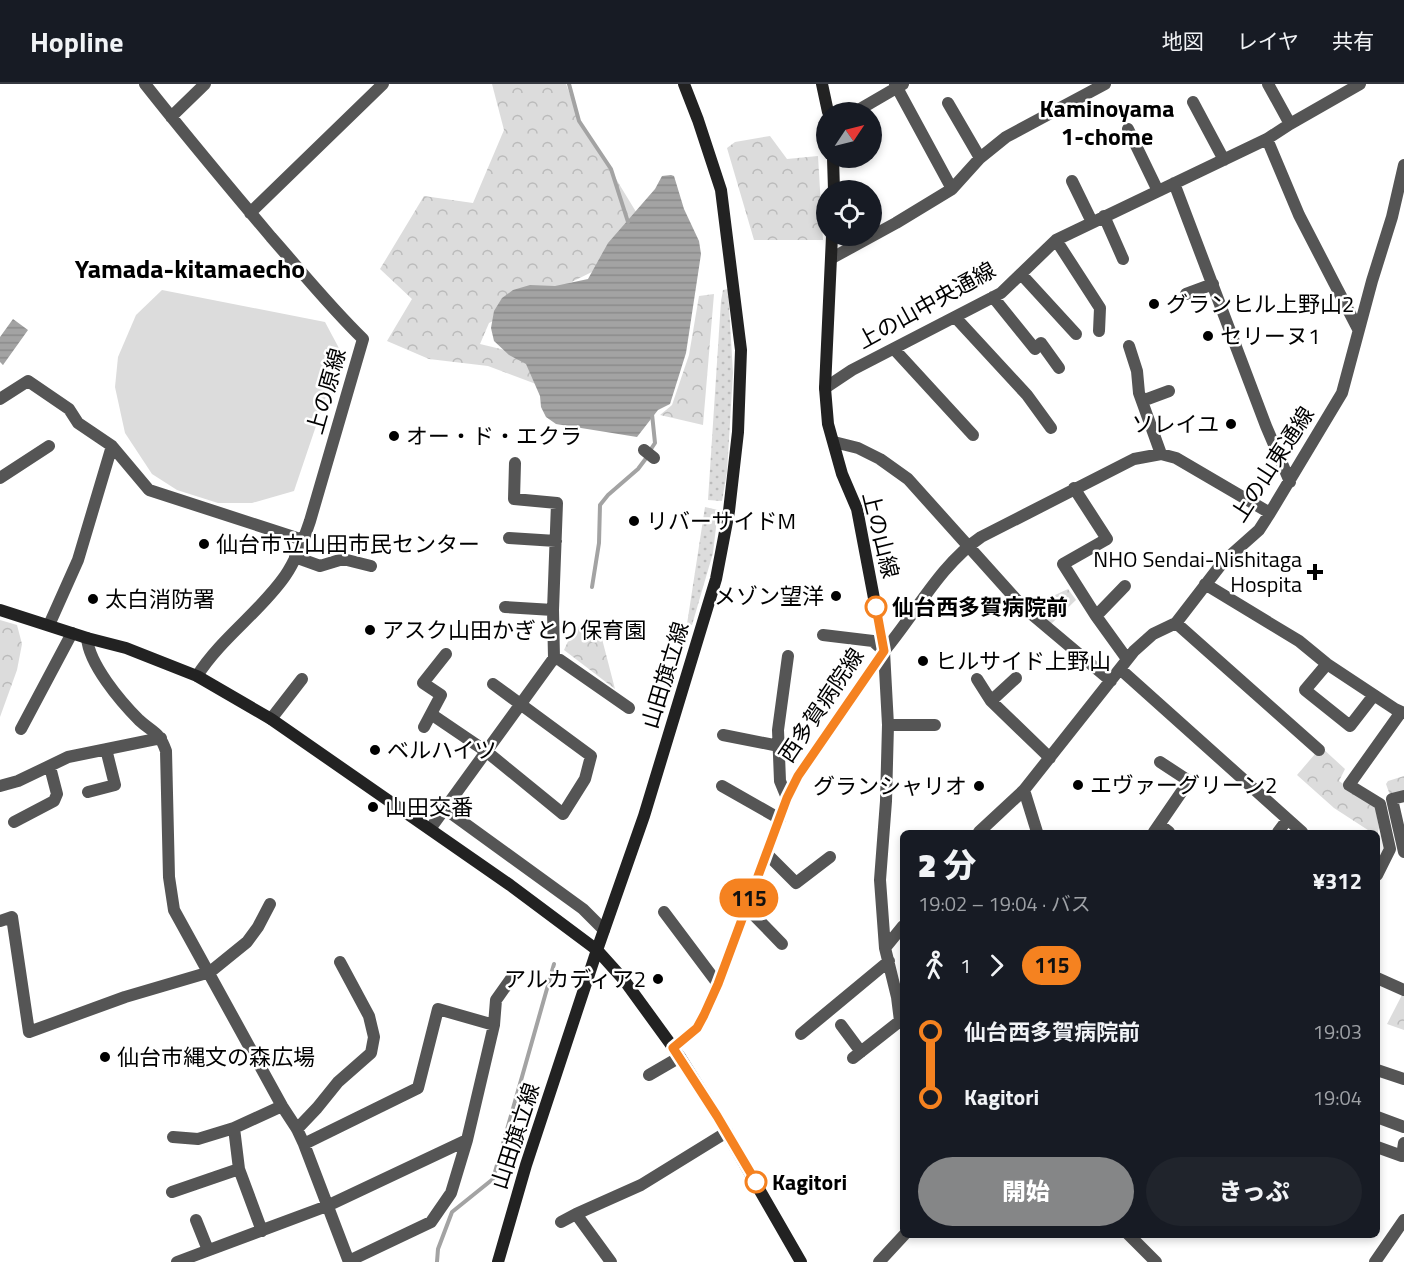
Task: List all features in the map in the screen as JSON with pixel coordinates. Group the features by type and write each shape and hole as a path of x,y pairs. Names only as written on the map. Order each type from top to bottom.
{"street":[{"name":"上の原線","path":"145,84 250,213 363,339 303,540 295,557 271,594 216,650 197,676"},
{"path":"171,117 205,84"},
{"path":"250,213 383,84"},
{"name":"山田旗立線","path":"498,1262 526,1165 644,816 716,579 729,511 738,432 741,351 720,190 684,84"},
{"path":"822,84 826,102"},
{"path":"832,258 952,189 980,158 1006,137 1105,84"},
{"path":"1268,84 1290,124"},
{"name":"上の山中央通線","path":"825,388 852,370 1001,293 1056,240 1267,140 1290,124 1360,84"},
{"path":"871,102 899,85 952,189"},
{"path":"1192,102 1224,160"},
{"path":"948,103 980,158"},
{"path":"1128,129 1158,191"},
{"path":"1267,140 1299,215 1358,329"},
{"name":"上の山東通線","path":"981,830 1024,790 1124,664 1153,634 1176,623 1223,562 1259,530 1290,482 1342,393 1358,329 1392,217 1404,165"},
{"path":"1072,181 1092,222"},
{"path":"1174,183 1266,426 1290,482"},
{"path":"1104,216 1123,259"},
{"path":"1056,240 1100,308 1099,331"},
{"name":"上の山線","path":"832,246 825,388 828,424 842,474 857,509 884,651 888,725 886,801 880,880 885,948 900,1016"},
{"path":"1021,274 1076,334"},
{"path":"1186,294 1213,284"},
{"path":"993,297 1035,349 1041,343 1059,368"},
{"path":"955,317 1027,395 1050,428"},
{"path":"1129,346 1137,371 1138,393 1161,454 1176,458 1270,513"},
{"path":"894,349 973,435"},
{"path":"0,399 28,381 69,409 78,423 112,446 148,490 303,540"},
{"path":"1142,401 1169,391"},
{"path":"834,442 858,448 880,459 908,479 1023,607 1111,681"},
{"path":"2,473 49,446"},
{"path":"49,625 78,560 112,446"},
{"path":"644,450 654,458"},
{"name":"西多賀病院線","path":"677,1052 697,1028 718,984 787,798 798,776 884,651 953,560 981,537 1074,488 1134,459 1161,454"},
{"path":"430,829 554,658 552,610 557,503 514,499 515,463"},
{"path":"1074,488 1107,539 1063,564 1124,664 1300,830"},
{"path":"509,538 556,541"},
{"path":"295,557 320,566 343,559 371,566"},
{"path":"1205,584 1299,641 1327,664 1403,712 1349,785 1380,804 1390,849 1380,868"},
{"path":"1096,616 1125,586"},
{"path":"505,607 552,610"},
{"path":"0,610 126,648 197,676 271,719 510,885 597,950 624,980 677,1052 727,1132 801,1262"},
{"path":"1176,623 1319,750"},
{"path":"21,729 72,633"},
{"path":"823,635 873,642 884,651"},
{"path":"87,638 88,650 99,672 139,719 161,738 166,751 169,877 174,910 282,1106 297,1129 349,1262 430,1222 451,1193 467,1140 495,1025 496,1000 513,975"},
{"path":"424,727 441,695 423,683 446,654"},
{"path":"787,798 780,781 778,730 788,656"},
{"path":"554,658 629,708"},
{"path":"1327,664 1305,690 1350,726 1374,695"},
{"path":"991,701 1016,678"},
{"path":"271,719 302,679"},
{"path":"977,679 991,701 1050,758"},
{"path":"431,714 487,752 563,814 585,778 591,756 493,684"},
{"path":"888,725 935,725"},
{"path":"723,735 779,746"},
{"path":"0,786 50,767 68,757 161,738"},
{"path":"88,792 115,785 106,749"},
{"path":"1160,762 1189,781 1161,830"},
{"path":"14,822 54,801 57,794 50,767"},
{"path":"722,786 780,819"},
{"path":"1024,790 1036,830"},
{"path":"1404,796 1392,800 1404,852"},
{"path":"445,809 584,909 604,930"},
{"path":"1280,830 1287,820"},
{"path":"767,854 796,883 830,857"},
{"path":"0,921 12,916 29,1032 125,997 210,972 247,942 270,904"},
{"path":"746,907 782,944"},
{"path":"664,912 718,984"},
{"path":"885,948 900,930"},
{"path":"801,1034 889,961"},
{"path":"297,1129 338,1082 371,1053 374,1037 369,1016 340,962"},
{"path":"1380,979 1404,990"},
{"path":"304,1144 418,1088 438,1009 495,1025"},
{"path":"841,1024 857,1055 900,1023"},
{"path":"649,1076 677,1052"},
{"path":"1380,1071 1404,1079"},
{"path":"173,1137 198,1139 234,1128 282,1106"},
{"path":"1380,1119 1404,1127"},
{"path":"234,1128 239,1169 262,1231"},
{"path":"561,1222 641,1185 727,1132"},
{"path":"177,1262 327,1206 467,1140"},
{"path":"1380,1148 1402,1156 1404,1143"},
{"path":"172,1192 239,1169"},
{"path":"576,1214 612,1262"},
{"path":"196,1220 208,1250"},
{"path":"1375,1262 1404,1220"},
{"path":"879,1262 901,1238"},
{"path":"1132,1238 1154,1261"}],"green space":[{"path":"492,84 566,84 579,118 644,225 604,266 489,323 480,344 543,359 544,387 488,366 429,359 387,341 412,299 380,269 424,196 473,203 504,130"},
{"path":"770,136 787,159 816,156 819,180 816,180 816,240 754,240 727,148 735,142"},
{"path":"728,289 733,373 727,472 722,501 708,500 721,301 723,290"},
{"path":"162,290 325,322 341,352 294,491 252,503 218,503 177,490 152,474 125,433 115,387 118,357 136,315"},
{"path":"714,294 703,425 660,415 672,405 689,355 699,296"},
{"path":"705,507 718,510 713,553 692,625 687,624"},
{"path":"1068,589 1076,600 1051,624 1040,613 1055,595"},
{"path":"586,619 595,621 601,635 615,689 564,650 571,635"},
{"path":"0,620 17,625 22,644 17,670 0,717"},
{"path":"1321,747 1345,769 1339,781 1375,806 1378,830 1368,830 1334,808 1297,775"},
{"path":"1404,776 1404,794 1391,798 1386,784 1388,781"},
{"path":"1404,994 1404,1030 1387,1024"}],"shaded area":[{"path":"662,176 674,176 684,209 699,241 701,254 686,353 670,404 658,410 637,437 556,424 546,417 541,407 540,396 526,364 509,355 494,341 491,328 494,311 502,298 513,290 530,285 555,286 588,279 608,243 655,189"},
{"path":"13,319 28,330 3,365 0,362 0,337"}],"waterway":[{"path":"569,84 579,121 611,169 628,222"},
{"path":"649,452 655,443 652,414"},
{"path":"592,587 599,543 600,505 638,469 647,457"},
{"path":"437,1262 438,1249 452,1212 493,1179 554,964"}],"bus line":[{"name":"115","path":"756,1182 673,1048 697,1028 704,1015 718,984 787,798 798,776 884,651 876,607"}],"place":[{"name":"グランヒル上野山2","path":"1154,304"},
{"name":"セリーヌ1","path":"1208,336"},
{"name":"ソレイユ","path":"1231,424"},
{"name":"オー・ド・エクラ","path":"394,436"},
{"name":"リバーサイドM","path":"634,521"},
{"name":"仙台市立山田市民センター","path":"204,544"},
{"name":"NHO Sendai-Nishitaga Hospita","path":"1315,572"},
{"name":"メゾン望洋","path":"836,596"},
{"name":"太白消防署","path":"93,599"},
{"name":"仙台西多賀病院前","path":"876,607"},
{"name":"アスク山田かぎとり保育園","path":"370,630"},
{"name":"ヒルサイド上野山","path":"923,661"},
{"name":"ベルハイツ","path":"375,750"},
{"name":"エヴァーグリーン2","path":"1078,785"},
{"name":"グランシャリオ","path":"979,786"},
{"name":"山田交番","path":"373,807"},
{"name":"アルカディア2","path":"658,979"},
{"name":"仙台市縄文の森広場","path":"105,1057"},
{"name":"Kagitori","path":"756,1182"}],"district":[{"name":"Kaminoyama 1-chome","path":"1107,123"},
{"name":"Yamada-kitamaecho","path":"190,269"}]}
